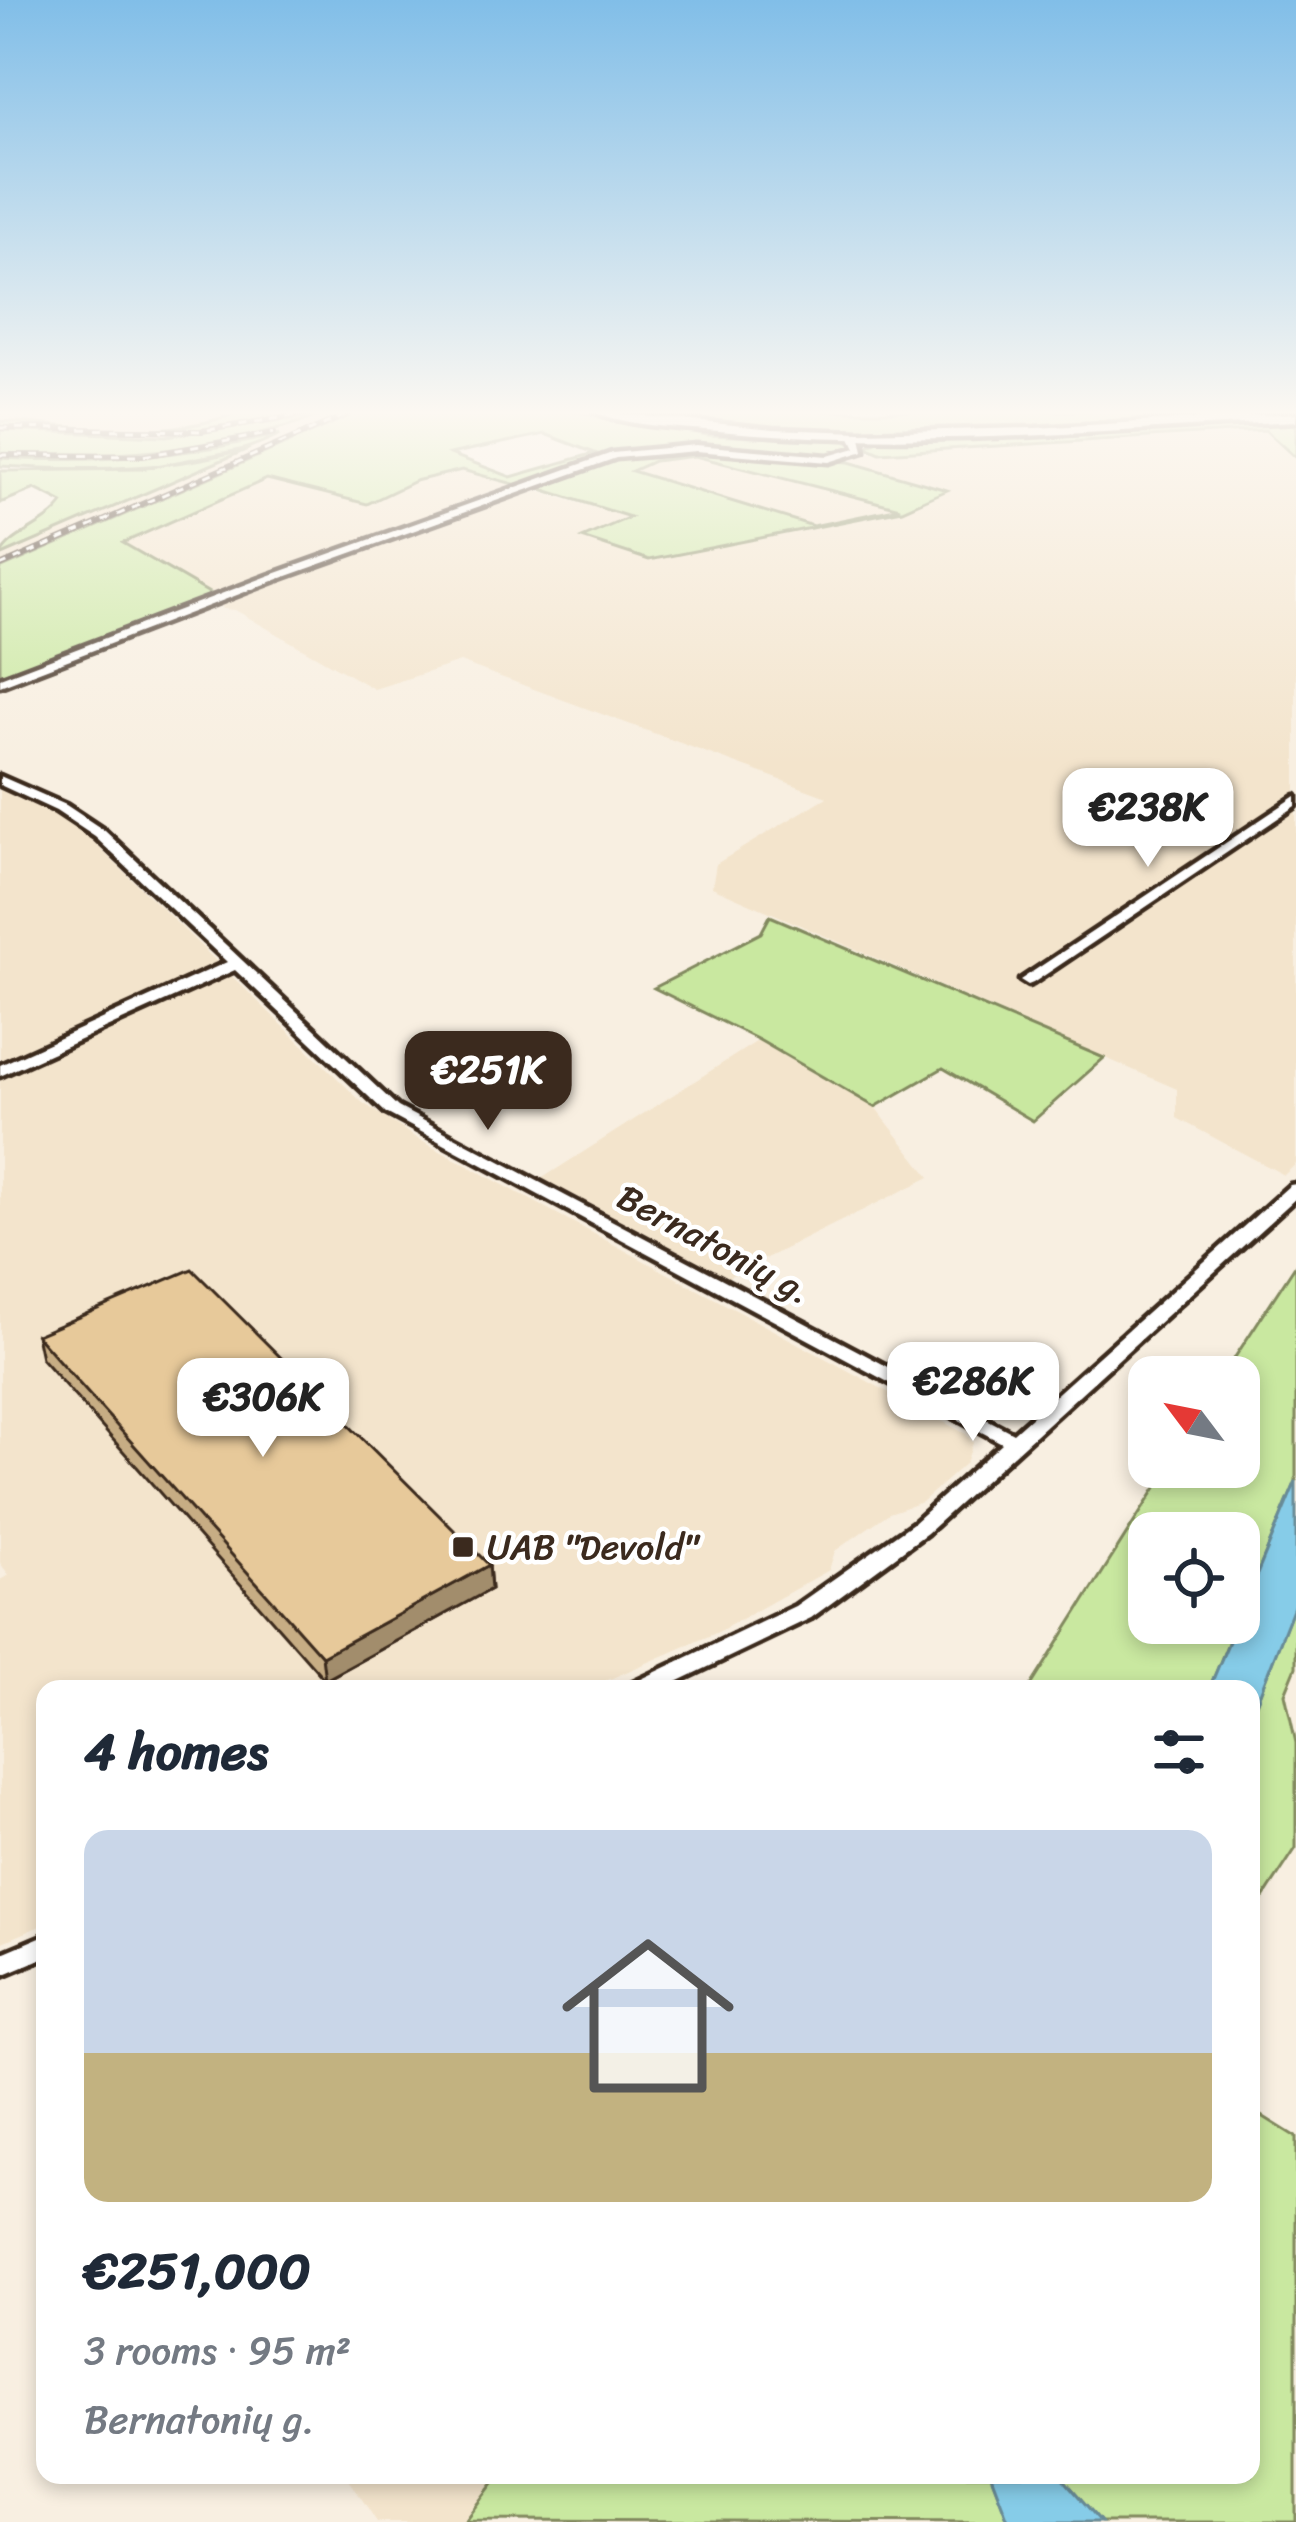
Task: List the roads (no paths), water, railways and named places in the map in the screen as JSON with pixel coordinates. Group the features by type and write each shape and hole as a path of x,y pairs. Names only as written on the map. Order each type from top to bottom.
{"street":[{"path":"0,682 409,529"},
{"name":"Bernatonių g.","path":"0,780 61,808 100,834 371,1093 411,1122 1017,1443"},
{"path":"1028,980 1296,800"},
{"path":"0,1071 237,963"},
{"path":"660,1680 803,1612 920,1528 1296,1189"},
{"path":"0,1965 36,1950"}],"water":[{"path":"1296,1481 1296,1601 1260,1693 1260,1680 1213,1680 1228,1644 1260,1644 1260,1567"},
{"path":"994,2484 1068,2484 1101,2522 1009,2522"}],"railway":[{"path":"0,566 85,529"}],"place":[{"name":"UAB \"Devold\"","path":"463,1547"}]}
